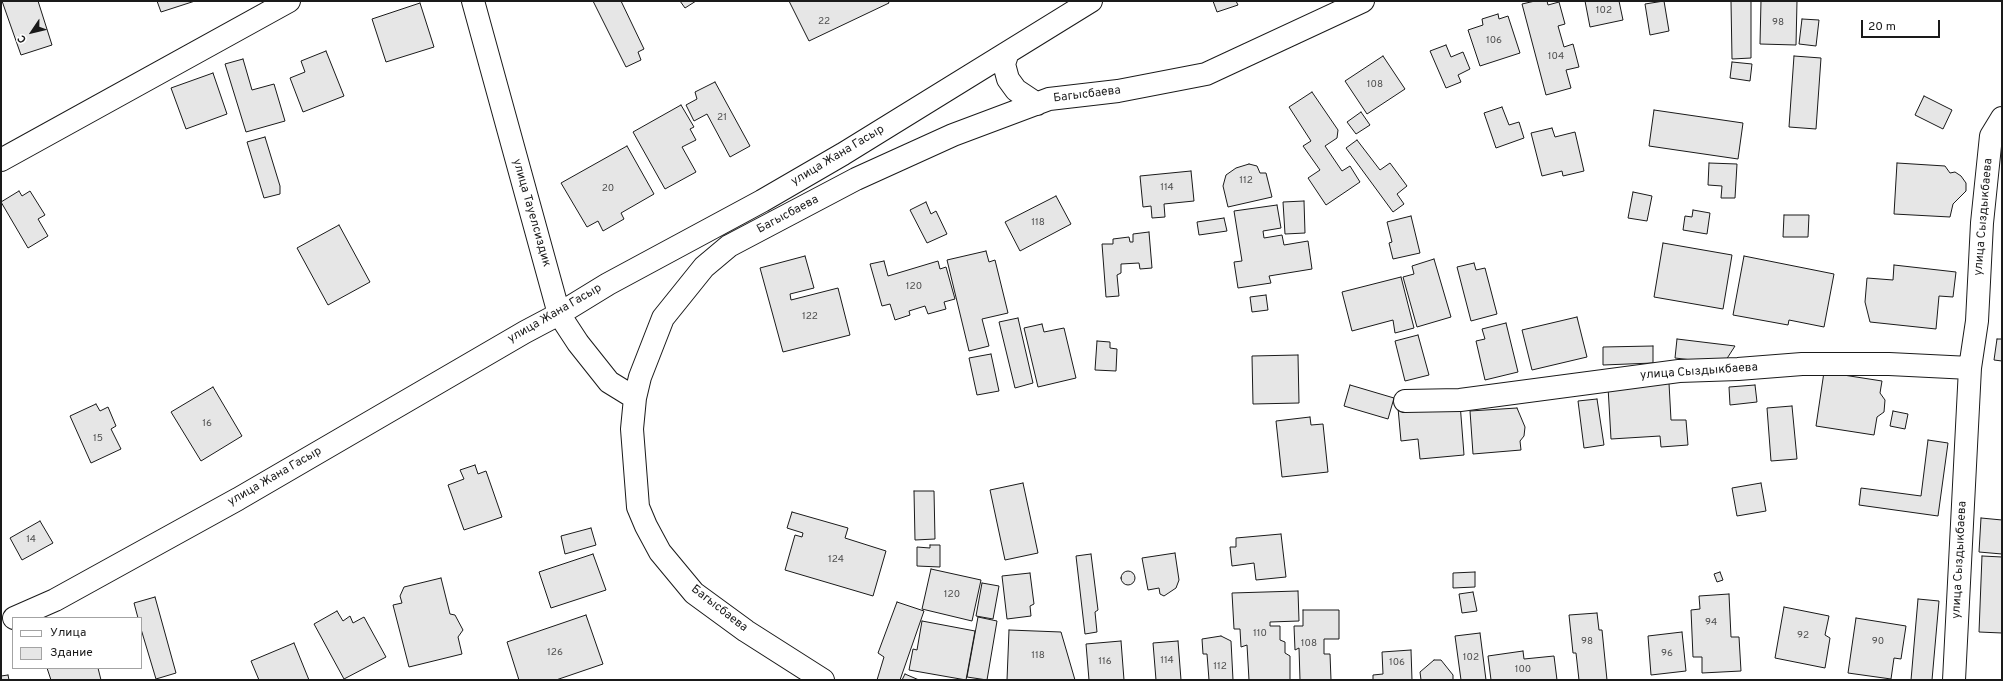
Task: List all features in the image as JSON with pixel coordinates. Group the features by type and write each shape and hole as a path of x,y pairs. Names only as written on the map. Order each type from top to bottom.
{"street":[{"path":"1,160 289,1"},
{"name":"улица Тауелсиздик","path":"473,1 559,314 578,343 609,382 635,398"},
{"name":"улица Жана Гасыр","path":"16,617 55,600 238,499 525,332 559,314 608,284 762,201 1007,55 1091,1"},
{"name":"Багысбаева","path":"823,680 746,631 694,593 660,552 646,526 638,507 632,429 635,398 640,377 663,318 704,267 729,246 856,179 953,135 1049,99 1118,91 1206,74 1363,1"},
{"path":"1007,55 1004,64 1008,79 1016,90 1037,104"},
{"name":"улица Сыздыкбаева","path":"1954,680 1970,368 1977,321 1982,223 1991,136 2002,118"},
{"path":"843,154 841,165 847,174 856,179"},
{"path":"687,241 701,256 704,267"},
{"name":"улица Сыздыкбаева","path":"1405,400 1460,400 1679,371 1738,369 1802,364 1889,364 1970,368"},
{"name":"улица Жана Гасыр","path":"1,624 12,619"}],"building":[{"path":"2,1 38,1 52,45 21,55"},
{"path":"157,1 195,1 161,12"},
{"path":"593,1 621,1 644,49 638,52 641,60 626,67"},
{"path":"680,1 696,1 685,8"},
{"path":"789,1 888,1 889,3 809,41"},
{"path":"1213,1 1236,1 1238,5 1217,12"},
{"path":"1535,1 1547,1 1548,5 1559,2 1565,24 1558,26 1564,47 1573,44 1579,67 1566,70 1571,88 1546,95 1522,4"},
{"path":"1585,1 1619,1 1623,20 1590,27"},
{"path":"1664,1 1669,31 1650,35 1645,4"},
{"path":"1731,1 1751,1 1751,58 1732,59"},
{"path":"1761,1 1797,1 1796,45 1760,44"},
{"path":"420,3 434,47 386,62 372,19"},
{"path":"1498,14 1499,19 1508,16 1520,53 1480,66 1468,30 1483,25 1482,19"},
{"path":"1802,19 1819,20 1816,46 1799,44"},
{"path":"1446,45 1451,57 1463,52 1470,69 1458,75 1461,82 1446,88 1430,51"},
{"path":"326,51 344,96 303,112 290,78 305,72 301,61"},
{"path":"1383,56 1405,89 1367,114 1345,81"},
{"path":"1794,56 1821,58 1816,129 1789,127"},
{"path":"243,59 252,90 274,84 285,121 246,132 225,64"},
{"path":"1732,62 1752,64 1750,81 1730,78"},
{"path":"213,73 227,114 186,129 171,88"},
{"path":"715,82 750,146 730,157 707,114 694,121 686,105 697,99 695,92"},
{"path":"1312,92 1338,130 1337,138 1325,146 1342,171 1350,166 1360,182 1326,205 1308,178 1320,170 1303,146 1311,141 1289,107"},
{"path":"1924,96 1952,110 1943,129 1915,115"},
{"path":"681,105 694,127 690,129 696,140 682,147 696,172 665,189 633,132"},
{"path":"1502,107 1509,125 1519,122 1524,138 1496,148 1484,113"},
{"path":"1654,110 1743,123 1738,159 1649,146"},
{"path":"1361,112 1370,125 1356,134 1347,122"},
{"path":"1552,128 1555,137 1575,132 1584,171 1563,176 1562,171 1542,176 1531,133"},
{"path":"265,137 280,186 280,194 264,198 247,142"},
{"path":"1357,140 1380,170 1390,163 1407,186 1397,194 1404,204 1393,212 1346,148"},
{"path":"627,146 654,194 621,213 624,219 603,231 598,221 587,227 561,183"},
{"path":"1709,163 1737,164 1735,198 1721,198 1722,186 1708,185"},
{"path":"1897,163 1945,166 1950,173 1955,172 1961,176 1966,183 1966,191 1953,204 1950,217 1894,214"},
{"path":"1249,164 1257,166 1260,173 1266,173 1272,197 1228,207 1223,186 1226,175 1236,168"},
{"path":"1191,171 1194,201 1164,204 1165,217 1152,218 1151,206 1143,207 1140,176"},
{"path":"19,191 22,196 30,191 45,215 38,219 48,236 28,248 1,202"},
{"path":"1633,192 1652,196 1647,221 1628,218"},
{"path":"1056,196 1071,224 1020,251 1005,222"},
{"path":"1304,201 1305,233 1285,234 1283,202"},
{"path":"926,202 931,214 936,211 947,234 927,243 910,210"},
{"path":"1277,205 1281,228 1263,231 1264,238 1282,235 1284,245 1308,241 1312,269 1269,276 1271,283 1238,288 1234,262 1242,261 1234,211"},
{"path":"1693,210 1710,213 1707,234 1683,230 1685,216 1692,217"},
{"path":"1784,215 1809,215 1808,237 1783,237"},
{"path":"1411,216 1420,253 1393,259 1389,243 1392,242 1387,222"},
{"path":"1224,218 1227,231 1199,235 1197,222"},
{"path":"339,225 370,282 328,305 297,248"},
{"path":"1149,232 1152,268 1140,269 1139,263 1121,264 1121,273 1117,275 1119,296 1106,297 1102,244 1113,244 1113,239 1129,237 1130,242 1133,242 1133,234"},
{"path":"1663,243 1732,255 1723,309 1654,297"},
{"path":"986,251 989,262 995,260 1008,313 982,319 989,346 969,351 947,260"},
{"path":"805,256 814,288 790,294 791,300 838,288 850,335 783,352 760,268"},
{"path":"1744,256 1834,274 1824,327 1789,320 1788,325 1733,315"},
{"path":"1434,259 1451,317 1417,327 1403,277 1414,274 1412,266"},
{"path":"884,261 888,276 938,261 940,269 946,267 955,299 944,302 946,309 928,314 925,306 909,311 910,315 895,320 890,304 882,306 870,264"},
{"path":"1474,263 1476,270 1485,268 1497,314 1471,321 1457,267"},
{"path":"1894,265 1956,272 1953,297 1939,296 1936,329 1870,322 1865,302 1867,278 1893,280"},
{"path":"1401,277 1414,328 1395,333 1393,320 1352,331 1342,292"},
{"path":"1266,295 1268,310 1252,312 1250,297"},
{"path":"1577,317 1587,357 1532,370 1522,330"},
{"path":"1018,318 1033,383 1015,388 999,322"},
{"path":"1506,323 1518,372 1485,380 1476,341 1485,339 1482,329"},
{"path":"1042,324 1044,332 1064,328 1076,378 1038,387 1024,328"},
{"path":"1418,335 1429,375 1405,381 1395,341"},
{"path":"1677,339 1735,346 1726,360 1718,363 1675,358"},
{"path":"1997,339 2002,339 2002,361 1994,360"},
{"path":"1097,341 1110,342 1110,348 1117,349 1116,371 1095,370"},
{"path":"1653,346 1653,363 1603,365 1603,347"},
{"path":"991,354 999,391 977,395 969,358"},
{"path":"1298,355 1299,403 1253,404 1252,356"},
{"path":"1824,372 1882,381 1880,393 1885,400 1884,412 1877,417 1874,435 1816,426"},
{"path":"1669,383 1671,420 1686,420 1688,445 1661,447 1660,436 1611,439 1608,387"},
{"path":"1350,385 1394,398 1388,419 1344,406"},
{"path":"1755,385 1757,402 1730,405 1729,387"},
{"path":"213,387 242,436 201,461 171,412"},
{"path":"1597,399 1604,445 1584,448 1578,401"},
{"path":"1460,403 1464,455 1420,459 1418,439 1401,441 1398,408"},
{"path":"96,404 100,411 108,407 116,426 111,429 121,449 91,463 70,416"},
{"path":"1792,406 1797,459 1771,461 1767,408"},
{"path":"1517,408 1525,427 1524,436 1520,441 1521,450 1473,454 1470,411"},
{"path":"1893,411 1908,414 1905,429 1890,426"},
{"path":"1310,417 1311,425 1323,424 1328,472 1282,477 1276,421"},
{"path":"1928,440 1948,443 1938,516 1859,505 1861,488 1921,496"},
{"path":"475,465 478,474 486,471 502,517 464,530 448,485 464,479 460,470"},
{"path":"1023,483 1038,553 1005,560 990,490"},
{"path":"1761,483 1766,511 1737,516 1732,488"},
{"path":"914,491 934,491 935,539 915,540"},
{"path":"792,512 848,528 845,538 886,551 873,596 785,570 795,535 802,537 803,533 787,528"},
{"path":"1981,518 2002,520 2002,554 1979,552"},
{"path":"40,521 53,543 22,560 10,538"},
{"path":"591,528 596,545 565,554 561,536"},
{"path":"1281,534 1286,577 1256,580 1254,563 1232,566 1230,547 1236,547 1236,538"},
{"path":"930,545 940,545 940,567 917,566 917,547 930,548"},
{"path":"1175,553 1179,580 1176,588 1164,596 1160,594 1159,588 1148,590 1142,558"},
{"path":"593,554 606,590 551,608 539,572"},
{"path":"1091,554 1098,610 1095,612 1097,632 1085,634 1076,556"},
{"path":"1982,556 2002,557 2002,633 1979,632"},
{"path":"931,569 981,580 972,621 922,609"},
{"path":"1125,571 1131,571 1135,575 1135,581 1131,585 1125,585 1121,581 1121,575"},
{"path":"1475,572 1475,587 1453,588 1453,573"},
{"path":"1720,572 1723,580 1717,582 1714,574"},
{"path":"1030,573 1034,604 1030,606 1031,616 1007,619 1002,576"},
{"path":"441,578 450,614 455,615 463,630 458,637 462,654 409,667 393,605 402,603 400,596 404,587"},
{"path":"982,583 999,586 993,619 976,616"},
{"path":"1298,591 1299,621 1270,622 1270,626 1280,626 1280,640 1285,642 1285,653 1290,656 1290,680 1249,680 1247,645 1241,647 1240,629 1234,629 1232,593"},
{"path":"1473,592 1477,611 1462,613 1459,594"},
{"path":"1729,594 1731,637 1739,637 1741,671 1702,673 1702,657 1693,657 1691,610 1700,609 1699,596"},
{"path":"155,597 176,673 156,679 142,632 142,617 138,617 134,603"},
{"path":"1918,599 1939,601 1932,680 1911,680"},
{"path":"897,602 924,611 900,680 877,680 884,657 878,653"},
{"path":"1784,607 1829,616 1825,635 1830,638 1825,668 1775,658"},
{"path":"1303,610 1339,610 1339,639 1324,639 1324,654 1330,654 1331,680 1300,680 1299,648 1295,650 1294,626 1303,626"},
{"path":"337,611 343,621 350,616 353,623 364,617 386,657 344,679 314,624"},
{"path":"1597,613 1599,630 1602,630 1607,680 1579,680 1576,653 1573,653 1569,615"},
{"path":"586,615 603,664 556,680 519,680 507,642"},
{"path":"978,617 997,621 987,680 967,677"},
{"path":"1856,618 1906,626 1901,659 1894,658 1891,679 1848,673"},
{"path":"922,621 975,631 966,680 909,670 913,649 917,650"},
{"path":"1009,630 1061,632 1075,680 1007,680"},
{"path":"1682,632 1686,671 1651,675 1648,636"},
{"path":"1480,633 1486,680 1461,680 1455,636"},
{"path":"1221,636 1231,641 1233,680 1209,680 1207,654 1203,654 1202,639"},
{"path":"1121,641 1124,680 1089,680 1086,644"},
{"path":"1178,641 1181,680 1156,680 1153,643"},
{"path":"294,643 309,680 259,680 251,661"},
{"path":"1411,650 1412,680 1373,680 1373,675 1383,674 1382,652"},
{"path":"1523,651 1524,659 1554,656 1557,680 1491,680 1488,656"},
{"path":"1434,660 1441,660 1453,675 1453,680 1421,680 1420,672"},
{"path":"47,669 98,669 101,680 51,680"},
{"path":"905,674 919,680 902,680"},
{"path":"8,675 9,680 1,680 1,676"}]}
